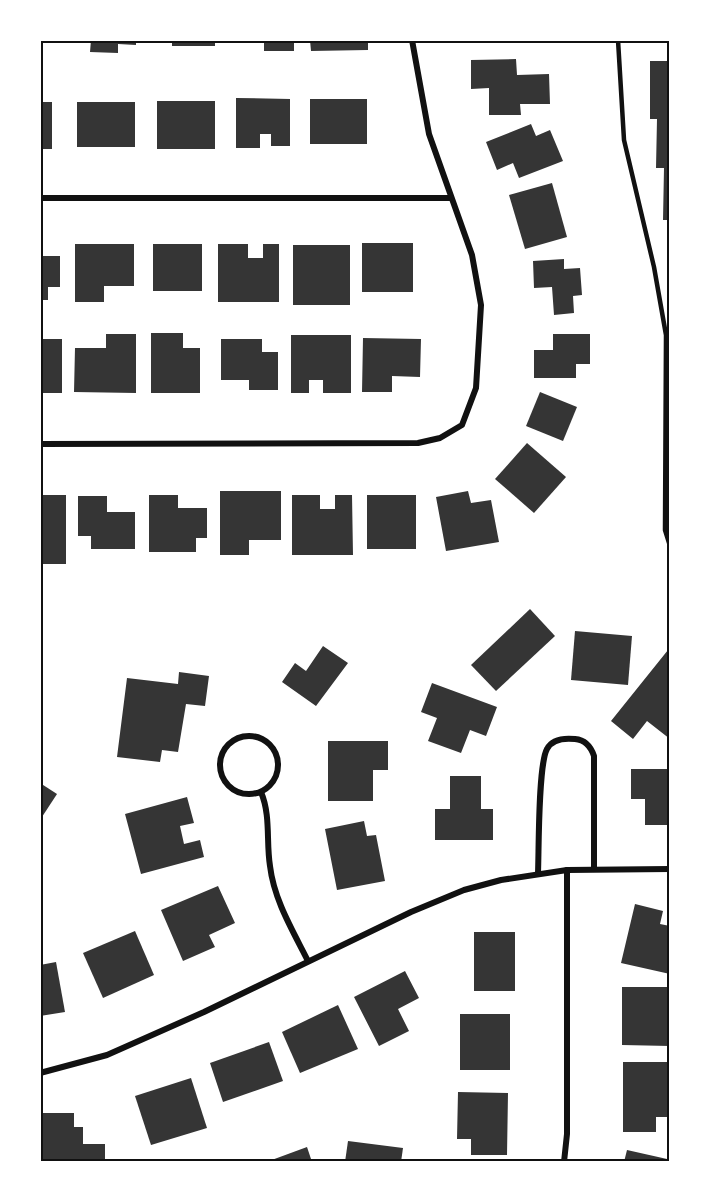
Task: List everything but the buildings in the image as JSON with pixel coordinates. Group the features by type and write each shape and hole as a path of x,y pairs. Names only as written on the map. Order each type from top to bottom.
{"street":[{"path":"40,444 418,443 440,438 462,425 476,388 481,305 472,255 429,134 412,40"},
{"path":"40,198 450,198"},
{"path":"244,737 262,739 275,753 278,771 274,780 261,792 241,793 226,782 221,773 222,754 235,740 244,737"},
{"path":"538,873 542,773 546,749 553,742 564,738 580,739 590,746 594,756 594,869"},
{"path":"261,792 268,821 272,879 282,908 308,961"},
{"path":"40,1073 107,1055 204,1012 445,897 501,880 538,873 594,869 669,869"},
{"path":"564,1161 567,1134 567,870"}],"lane":[{"path":"618,40 624,140 654,267 666,335 665,530 669,546"}]}
